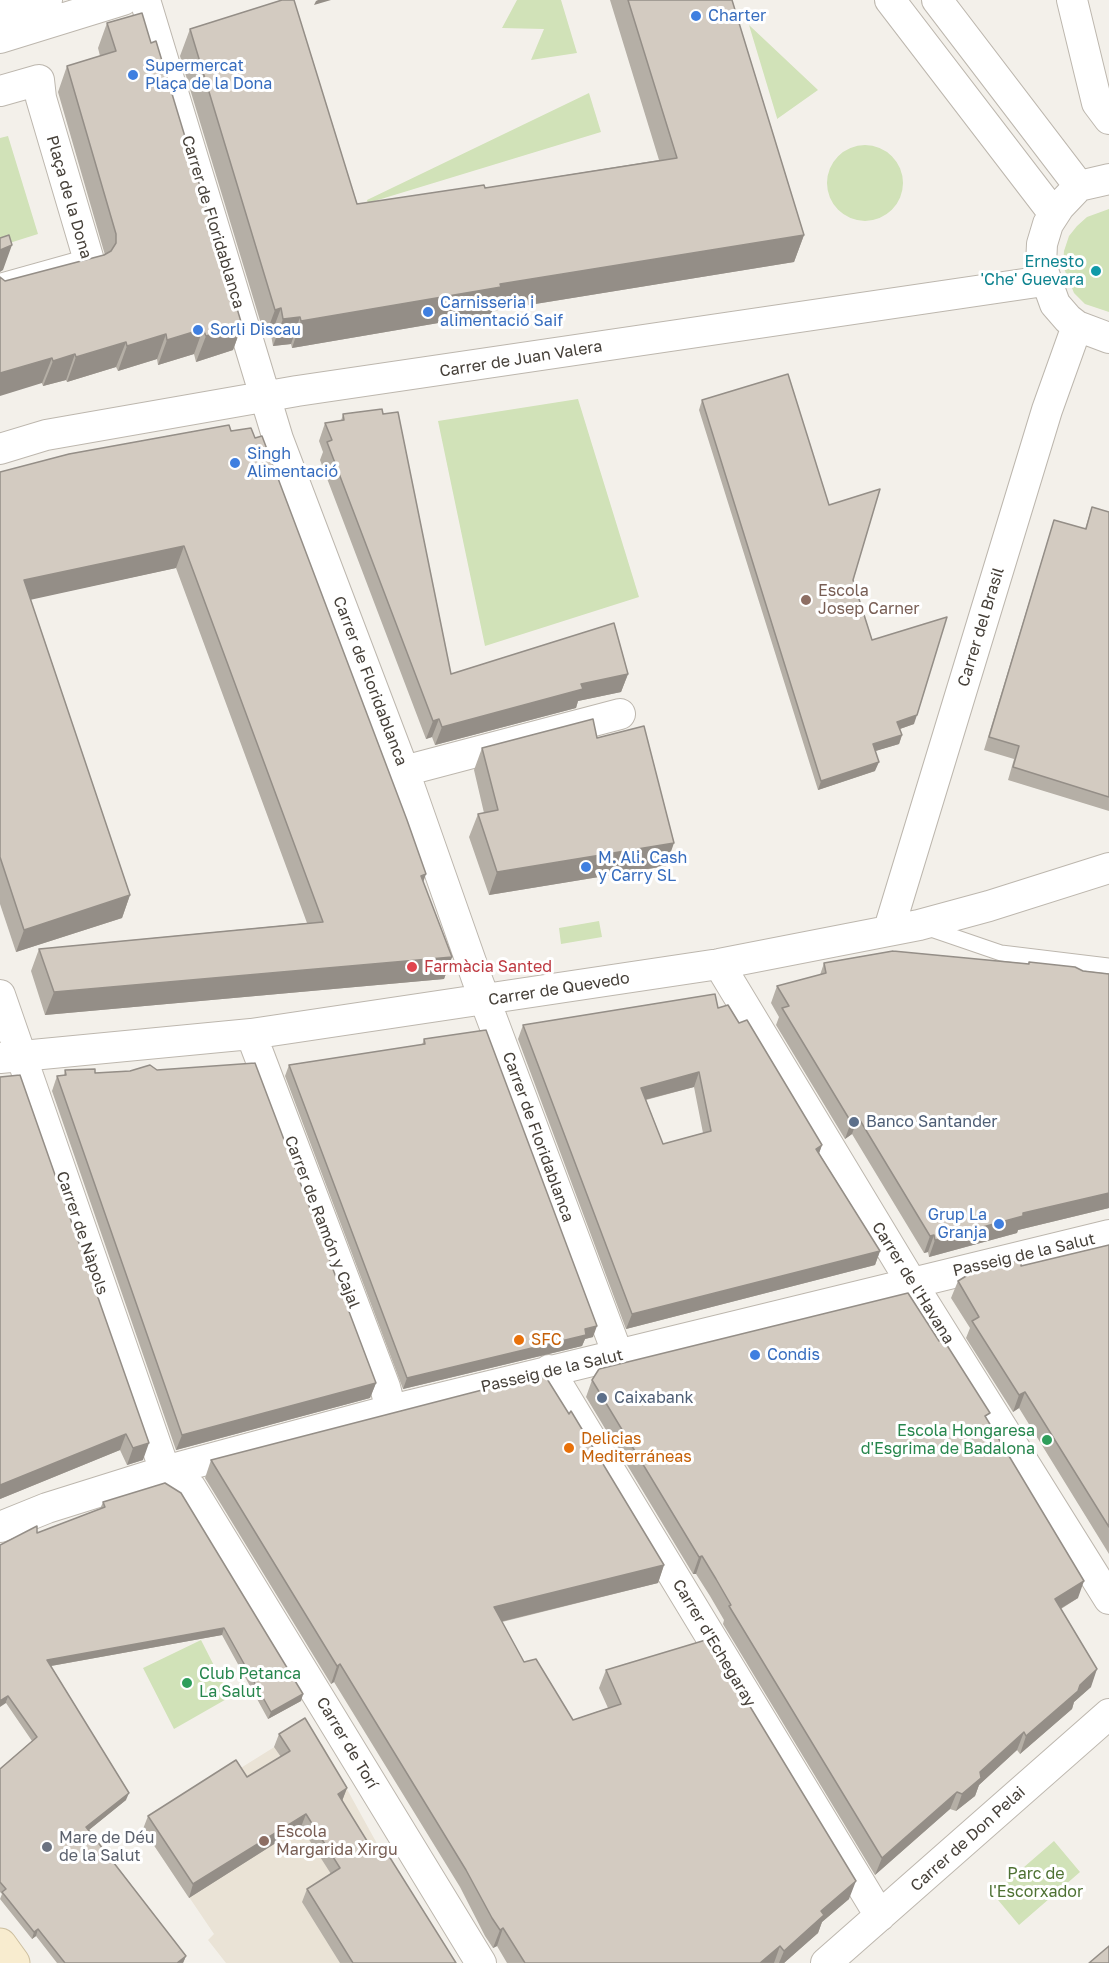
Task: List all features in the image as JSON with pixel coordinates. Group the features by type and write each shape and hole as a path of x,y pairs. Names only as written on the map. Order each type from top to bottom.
{"street":[{"path":"8,8 47,0"},
{"path":"0,38 123,0"},
{"name":"Carrer de Floridablanca","path":"145,0 222,248 265,399 618,1355"},
{"path":"890,0 1054,214"},
{"path":"937,0 1079,186"},
{"path":"1072,0 1097,103 1109,118"},
{"name":"Plaça de la Dona","path":"0,91 39,80 41,98 90,264 0,290"},
{"path":"1109,179 1079,186 1054,214 1042,244 1041,265 1044,281 1054,304 1077,326 1109,338"},
{"name":"Carrer de Juan Valera","path":"0,449 46,435 265,399 297,391 1044,281"},
{"name":"Carrer del Brasil","path":"889,929 1047,410 1077,326"},
{"path":"404,771 620,714"},
{"name":"Carrer de Quevedo","path":"11,1057 251,1034 719,964 889,929 920,925 1109,868"},
{"name":"Carrer de l'Havana","path":"719,964 911,1282 1109,1599"},
{"name":"Carrer de Nàpols","path":"0,995 11,1057 165,1471"},
{"name":"Carrer de Ramón y Cajal","path":"251,1034 385,1387 391,1410"},
{"name":"Passeig de la Salut","path":"0,1527 47,1508 165,1471 391,1410 1109,1235"},
{"name":"Carrer d'Echegaray","path":"549,1370 880,1916"},
{"name":"Carrer de Torí","path":"165,1471 191,1488 481,1963"},
{"name":"Carrer de Don Pelai","path":"826,1963 1109,1714"},
{"path":"0,1945 13,1963"}],"lane":[{"path":"920,925 1001,953 1109,966"}],"shaded area":[{"name":"Escola Margarida Xirgu","path":"300,1731 311,1751 322,1744 443,1963 226,1963 208,1940 214,1934 143,1829"}],"green space":[{"path":"517,0 561,0 577,53 531,60 544,29 502,28"},
{"path":"749,25 818,90 777,119 777,118"},
{"path":"589,93 601,132 368,203 367,200"},
{"path":"8,136 38,234 0,246 0,138"},
{"path":"865,145 880,148 892,156 900,168 903,183 900,198 892,210 880,218 865,221 850,218 838,210 830,198 827,183 830,168 838,156 850,148"},
{"path":"1109,209 1109,312 1085,304 1074,293 1063,266 1064,251 1069,236 1077,226 1087,217"},
{"path":"578,399 639,597 485,646 438,421"},
{"path":"599,921 602,937 561,944 559,928"},
{"name":"Club Petanca La Salut","path":"201,1640 230,1697 174,1729 143,1668"},
{"name":"Parc de l'Escorxador","path":"1054,1841 1080,1872 1019,1925 993,1894"}],"building":[{"path":"282,0 294,0 357,204 484,185 485,188 677,158 628,0 732,0 804,235 500,284 501,287 301,321 300,317 283,319 281,308 275,310 190,29"},
{"path":"142,13 151,43 156,41 242,325 206,336 203,329 167,340 166,334 127,346 126,342 76,357 75,354 53,361 52,358 0,373 0,277 5,281 104,255 111,251 116,243 116,234 67,66 116,51 107,23"},
{"path":"9,235 12,245 0,250 0,238"},
{"name":"Escola Josep Carner","path":"788,374 829,505 880,489 853,580 872,640 947,617 917,715 897,722 902,735 873,744 879,762 821,781 702,400"},
{"path":"382,409 383,414 398,412 451,674 614,623 628,674 581,684 583,689 442,727 439,719 433,721 327,442 332,440 325,423 344,420 343,414"},
{"path":"229,425 231,431 251,428 255,438 262,436 407,820 426,874 421,876 452,957 54,992 39,949 323,922 184,546 24,580 130,895 24,930 0,857 0,472 69,454"},
{"path":"1092,507 1109,512 1109,797 1013,767 1019,746 989,737 1054,520 1086,529"},
{"path":"593,719 597,738 644,726 674,843 497,872 478,814 498,810 482,748"},
{"path":"893,951 1029,964 1029,962 1075,967 1083,971 1109,974 1109,1193 1023,1213 1023,1216 935,1240 934,1235 930,1236 858,1117 851,1122 782,1008 789,1006 777,986 826,973 824,963"},
{"path":"715,994 718,1008 728,1005 739,1023 747,1020 822,1145 816,1149 880,1251 632,1314 523,1025","holes":["699,1072 711,1131 663,1144 641,1088"]},
{"path":"486,1030 597,1326 585,1329 586,1335 407,1378 289,1065 425,1044 424,1039"},
{"path":"255,1063 376,1383 182,1435 57,1076 66,1075 65,1070 95,1069 95,1073 130,1071 150,1065 157,1070"},
{"path":"20,1075 149,1443 133,1448 126,1434 0,1485 0,1077"},
{"path":"1109,1245 1109,1527 1025,1392 1019,1395 972,1321 979,1317 958,1281 976,1270 1021,1260 1021,1266"},
{"path":"908,1293 939,1341 943,1339 990,1413 985,1416 1084,1581 1055,1599 1097,1669 1080,1685 1078,1691 1026,1736 1024,1732 980,1772 981,1778 962,1794 957,1792 882,1858 729,1606 731,1605 716,1579 702,1556 699,1557 592,1380 599,1369"},
{"path":"544,1374 569,1414 571,1411 664,1565 494,1607 524,1662 536,1659 573,1720 621,1704 606,1670 709,1639 856,1881 821,1911 824,1915 784,1951 780,1946 760,1963 525,1963 503,1928 500,1930 492,1918 466,1870 340,1664 337,1666 211,1460"},
{"path":"165,1483 181,1493 303,1694 271,1712 224,1628 47,1660 129,1793 86,1827 186,1956 177,1963 65,1963 38,1929 34,1932 2,1892 6,1889 0,1882 0,1769 37,1737 8,1696 0,1701 0,1545 37,1526 37,1533 105,1507 103,1502"},
{"path":"305,1718 347,1788 338,1794 372,1849 382,1845 456,1963 353,1963 307,1889 340,1868 306,1814 193,1884 148,1816 236,1760 247,1777 290,1751 279,1734"},
{"path":"1109,1946 1109,1963 1089,1963"}],"place":[{"name":"Charter","path":"696,16"},
{"name":"Supermercat Plaça de la Dona","path":"133,75"},
{"name":"Ernesto 'Che' Guevara","path":"1096,271"},
{"name":"Carnisseria i alimentació Saif","path":"428,312"},
{"name":"Sorli Discau","path":"198,330"},
{"name":"Singh Alimentació","path":"235,463"},
{"name":"Escola Josep Carner","path":"806,600"},
{"name":"M. Ali. Cash y Carry SL","path":"586,867"},
{"name":"Farmàcia Santed","path":"412,967"},
{"name":"Banco Santander","path":"854,1122"},
{"name":"Grup La Granja","path":"999,1224"},
{"name":"SFC","path":"519,1340"},
{"name":"Condis","path":"755,1355"},
{"name":"Caixabank","path":"602,1398"},
{"name":"Escola Hongaresa d'Esgrima de Badalona","path":"1047,1440"},
{"name":"Delicias Mediterráneas","path":"569,1448"},
{"name":"Club Petanca La Salut","path":"187,1683"},
{"name":"Escola Margarida Xirgu","path":"264,1841"},
{"name":"Mare de Déu de la Salut","path":"47,1847"}]}
